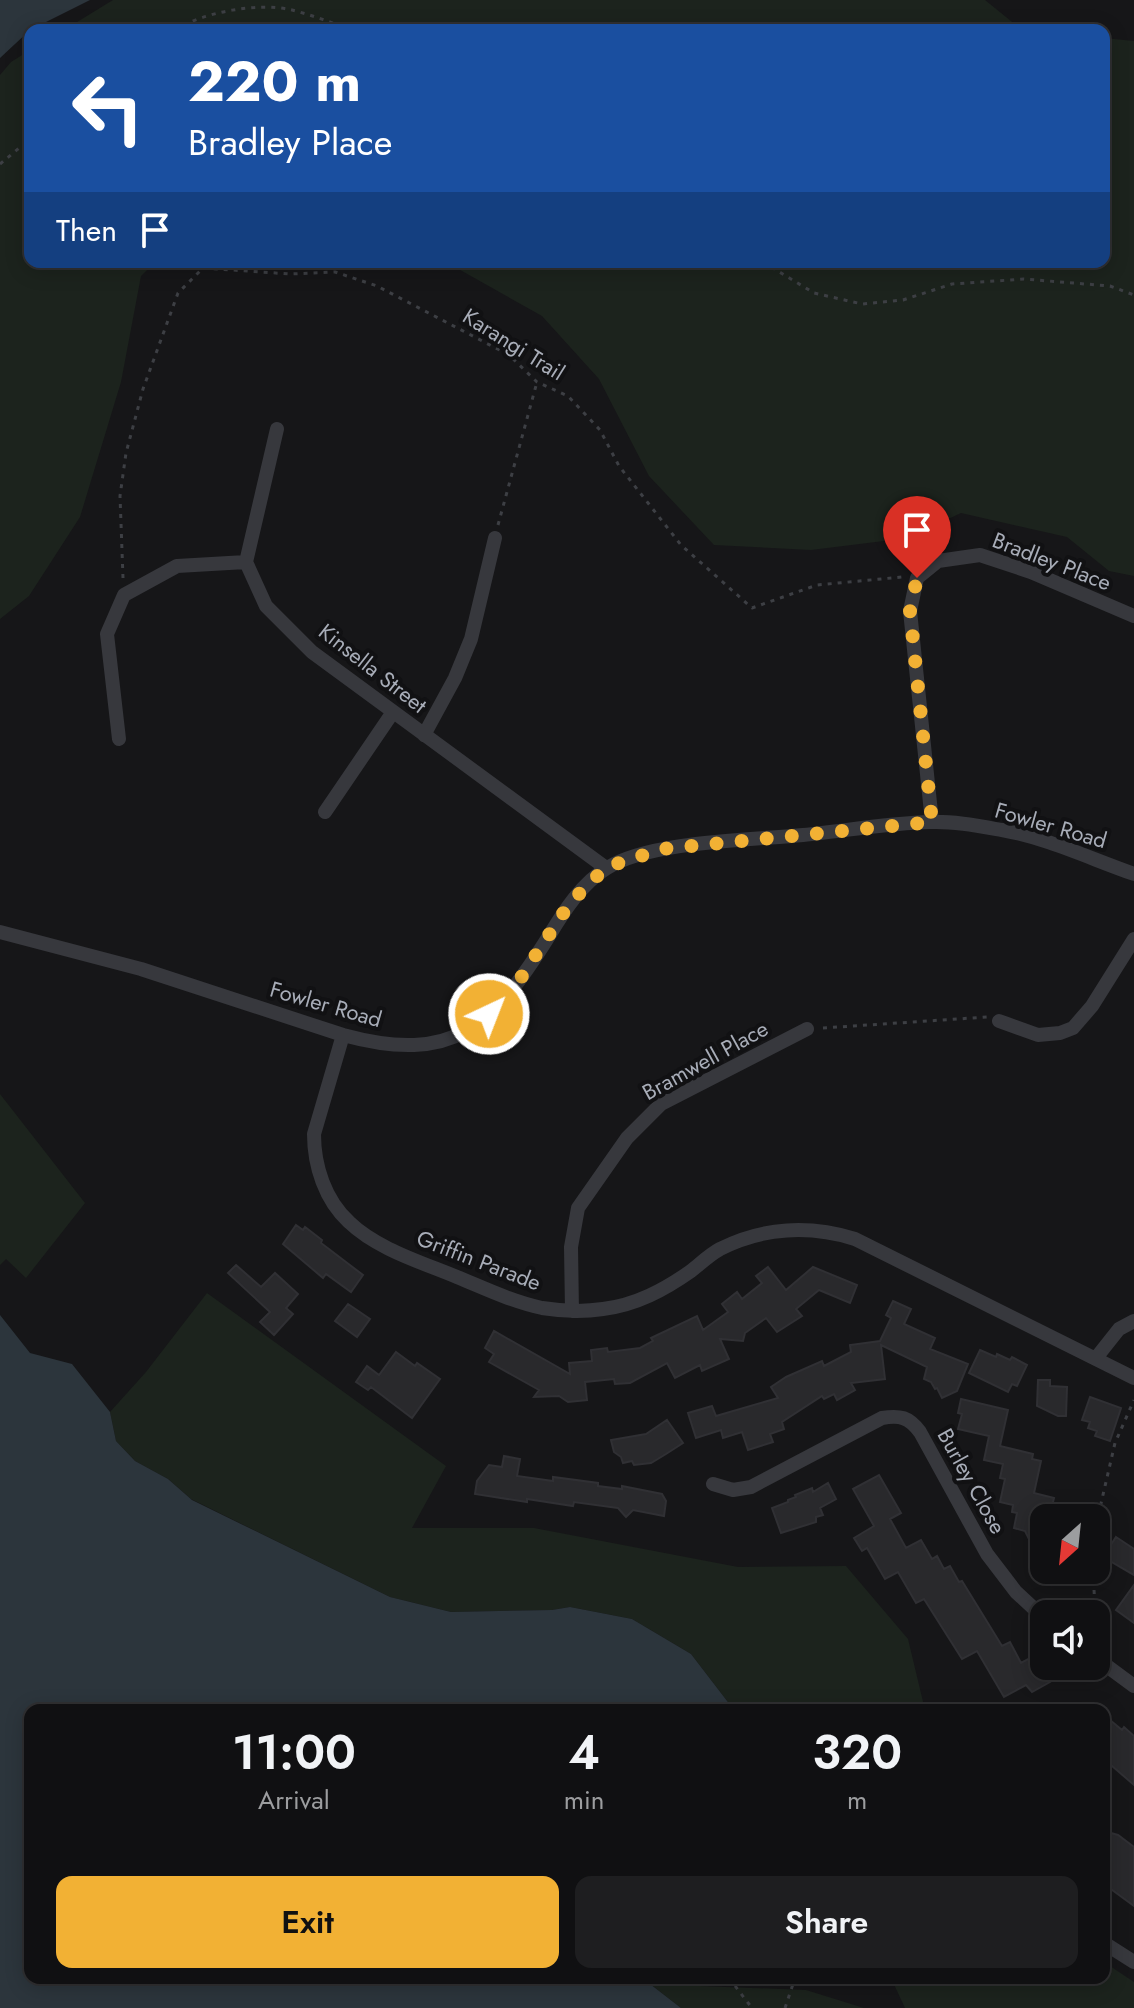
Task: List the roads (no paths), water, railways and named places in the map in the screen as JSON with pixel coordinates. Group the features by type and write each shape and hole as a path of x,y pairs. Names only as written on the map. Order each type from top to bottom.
{"street":[{"path":"119,739 107,634 124,595 177,566 246,562 277,429"},
{"path":"424,735 455,678 471,639 495,538"},
{"name":"Bradley Place","path":"932,822 910,611 917,578 938,561 980,555 1031,572 1134,616"},
{"name":"Kinsella Street","path":"246,562 266,606 312,652 606,868"},
{"path":"325,812 393,712"},
{"name":"Fowler Road","path":"0,932 141,969 343,1035 370,1042 416,1046 472,1029 507,999 564,912 584,888 606,868 662,849 932,822 1004,830 1134,874"},
{"path":"999,1021 1038,1035 1073,1028 1092,1006 1134,939"},
{"name":"Bramwell Place","path":"572,1311 571,1247 578,1208 627,1138 661,1104 807,1029"},
{"name":"Griffin Parade","path":"343,1035 314,1134 317,1163 335,1207 362,1233 413,1258 542,1308 572,1311 602,1309 648,1297 718,1250 745,1239 787,1230 819,1230 855,1239 1134,1378"},
{"path":"1096,1358 1119,1329 1134,1321"},
{"name":"Burley Close","path":"713,1484 733,1490 751,1487 882,1418 904,1417 913,1422 920,1432 1001,1574 1030,1604"},
{"path":"1110,1668 1134,1686"},
{"path":"1110,1947 1134,1962"}]}
